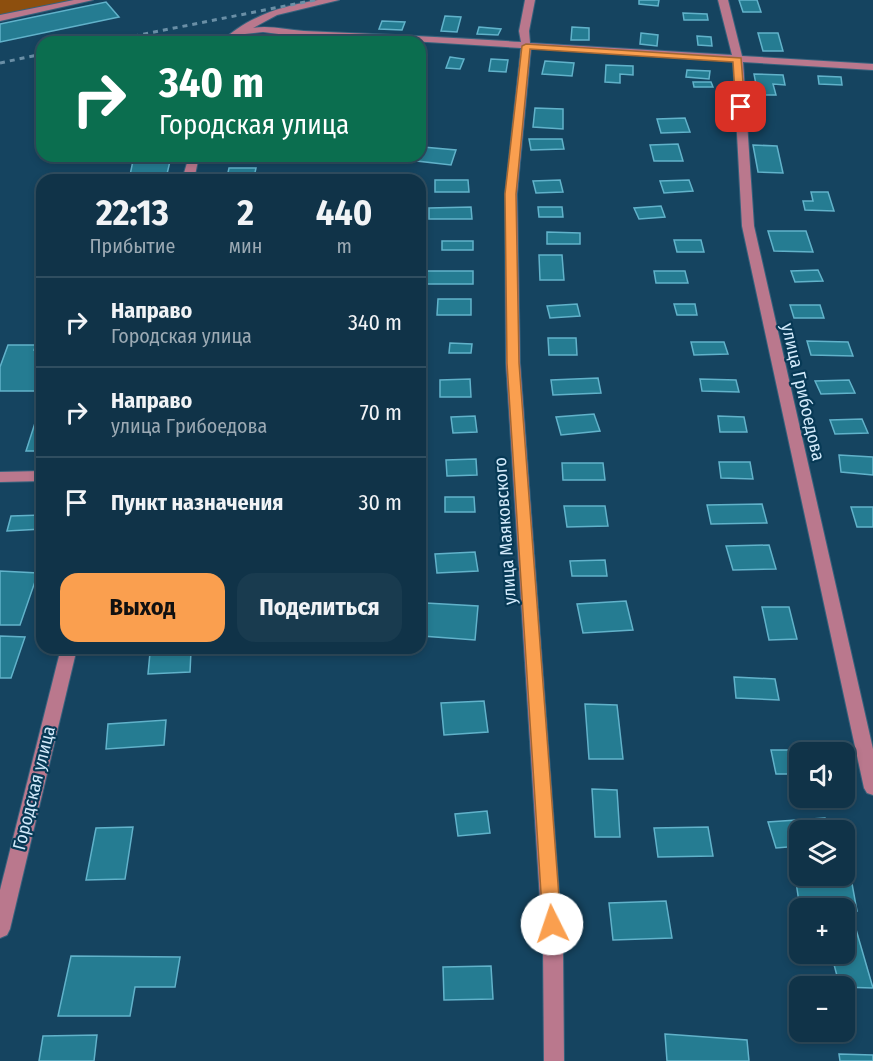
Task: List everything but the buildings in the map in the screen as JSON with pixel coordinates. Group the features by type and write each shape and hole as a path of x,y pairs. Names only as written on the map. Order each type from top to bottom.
{"street":[{"path":"0,18 88,0"},
{"path":"236,36 252,22 270,12 334,0"},
{"name":"улица Маяковского","path":"530,0 524,31 526,46 511,194 513,363 554,947 554,1061"},
{"name":"улица Грибоедова","path":"723,0 738,60 748,226 873,788"},
{"path":"242,32 263,29 371,36"},
{"path":"426,40 873,67"},
{"path":"0,477 36,476"},
{"name":"Городская улица","path":"0,928 68,654"}],"shaded area":[{"path":"0,0 88,0 0,18"}],"railway":[{"path":"134,36 315,0"},
{"path":"0,63 36,55"}],"route":[{"path":"552,924 513,363 511,194 526,46 738,60 741,107"}]}
